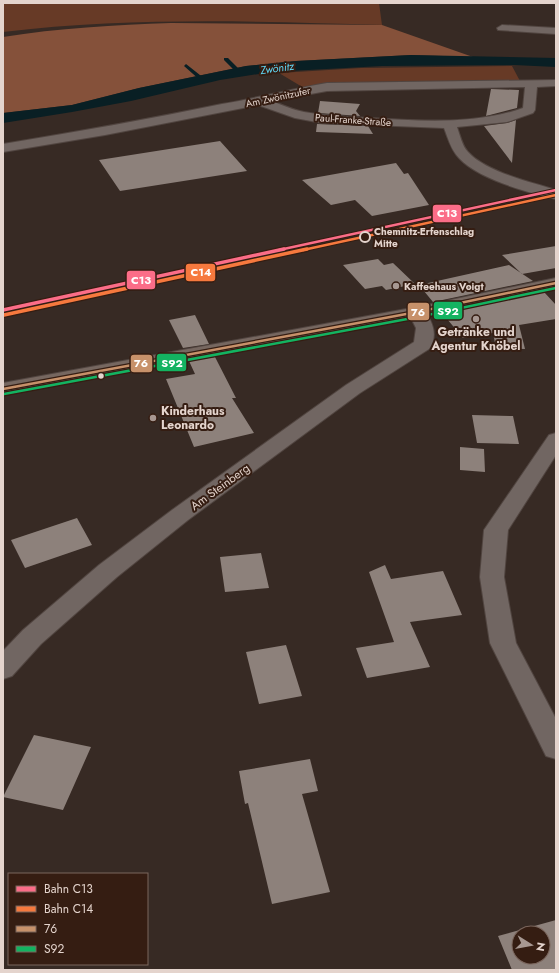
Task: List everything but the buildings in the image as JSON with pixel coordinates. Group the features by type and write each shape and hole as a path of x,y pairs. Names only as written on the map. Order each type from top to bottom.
{"main road":[{"path":"3,389 417,312 556,283"}],"street":[{"path":"502,28 556,31"},
{"name":"Am Zwönitzufer","path":"3,148 105,132 259,102 290,93 327,87 556,83"},
{"name":"Paul-Franke-Straße","path":"259,102 299,115 322,119 449,124 507,118 529,110 531,84"},
{"path":"449,124 457,144 465,156 506,179 556,195"},
{"name":"Am Steinberg","path":"3,669 32,637 108,571 180,515 353,389 423,345 427,331 425,324 417,312"},
{"path":"556,439 496,530 492,576 503,643 556,747"}],"shaded area":[{"path":"3,3 379,3 382,25 192,21 98,24 3,32"},
{"path":"171,23 382,25 473,57 411,55 296,61 246,66 139,88 72,105 3,113 3,37 87,27"},
{"path":"512,66 520,81 363,82 335,83 304,88 279,73 361,68"}],"water":[{"name":"Zwönitz","path":"411,55 556,58 556,67 514,65 382,66 271,72 220,80 131,101 3,123 3,113 72,105 139,88 246,66 296,61"}],"waterway":[{"path":"226,59 240,73"},
{"path":"186,65 203,80"}],"rail line":[{"name":"C13","path":"3,310 556,190"},
{"name":"C14","path":"4,315 556,195"}],"transit line":[{"name":"76","path":"3,389 417,312 556,283"},
{"name":"S92","path":"4,394 418,317 556,288"}],"place":[{"name":"Chemnitz-Erfenschlag Mitte","path":"365,237"},
{"name":"Kaffeehaus Voigt","path":"396,286"},
{"name":"Getränke und Agentur Knöbel","path":"476,319"},
{"name":"Kinderhaus Leonardo","path":"153,418"}]}
